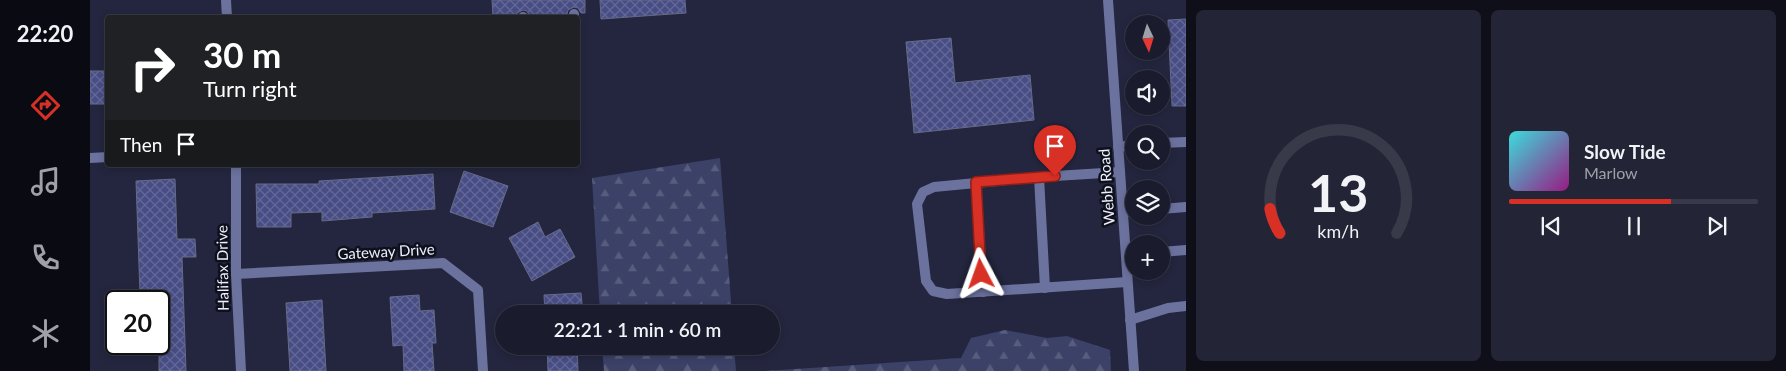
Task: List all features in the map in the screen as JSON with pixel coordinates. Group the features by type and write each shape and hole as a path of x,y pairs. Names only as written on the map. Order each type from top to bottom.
{"street":[{"path":"226,0 227,15"},
{"name":"Webb Road","path":"1108,0 1122,212 1126,235"},
{"path":"1170,143 1186,142"},
{"path":"1118,147 1125,146"},
{"path":"90,158 105,157"},
{"name":"Halifax Drive","path":"236,167 236,274 241,371"},
{"path":"1120,172 976,182 934,187 923,192 918,204 926,281 933,291 947,294 1128,282"},
{"path":"1039,177 1045,288"},
{"path":"976,182 982,292"},
{"path":"1170,208 1186,207"},
{"path":"1170,251 1186,250"},
{"name":"Gateway Drive","path":"236,274 444,263 478,290 483,371"},
{"name":"Webb Road","path":"1128,282 1134,371"},
{"path":"1130,320 1168,308 1186,306"}],"green space":[{"path":"720,158 731,305 599,305 592,178"},
{"path":"1005,330 1047,338 1067,336 1110,350 1111,371 765,371 961,358 971,338"},
{"path":"603,355 735,355 736,371 604,371"}],"building":[{"path":"492,0 585,0 585,13 581,13 578,8 574,7 568,10 567,14 529,15 527,11 523,10 517,15 493,15"},
{"path":"600,0 685,0 686,13 601,19"},
{"path":"1186,19 1186,106 1172,106 1170,20"},
{"path":"951,38 955,83 1030,75 1034,120 914,133 906,42"},
{"path":"90,71 105,71 105,104 90,104"},
{"path":"464,171 508,186 493,227 450,212"},
{"path":"433,174 435,209 372,213 372,217 322,221 322,212 291,213 291,227 257,227 256,184 319,184 319,181"},
{"path":"175,179 177,239 195,239 196,257 182,257 186,371 159,371 159,355 170,355 170,290 140,290 136,181"},
{"path":"538,222 545,237 560,229 575,257 532,281 509,238"},
{"path":"581,293 582,305 545,305 544,295"},
{"path":"419,295 420,311 434,310 436,343 432,343 434,371 404,371 403,345 393,346 390,297"},
{"path":"322,300 326,371 290,371 286,303"},
{"path":"547,355 577,355 578,371 548,371"}],"route":[{"path":"981,274 976,182 1055,176"}]}
